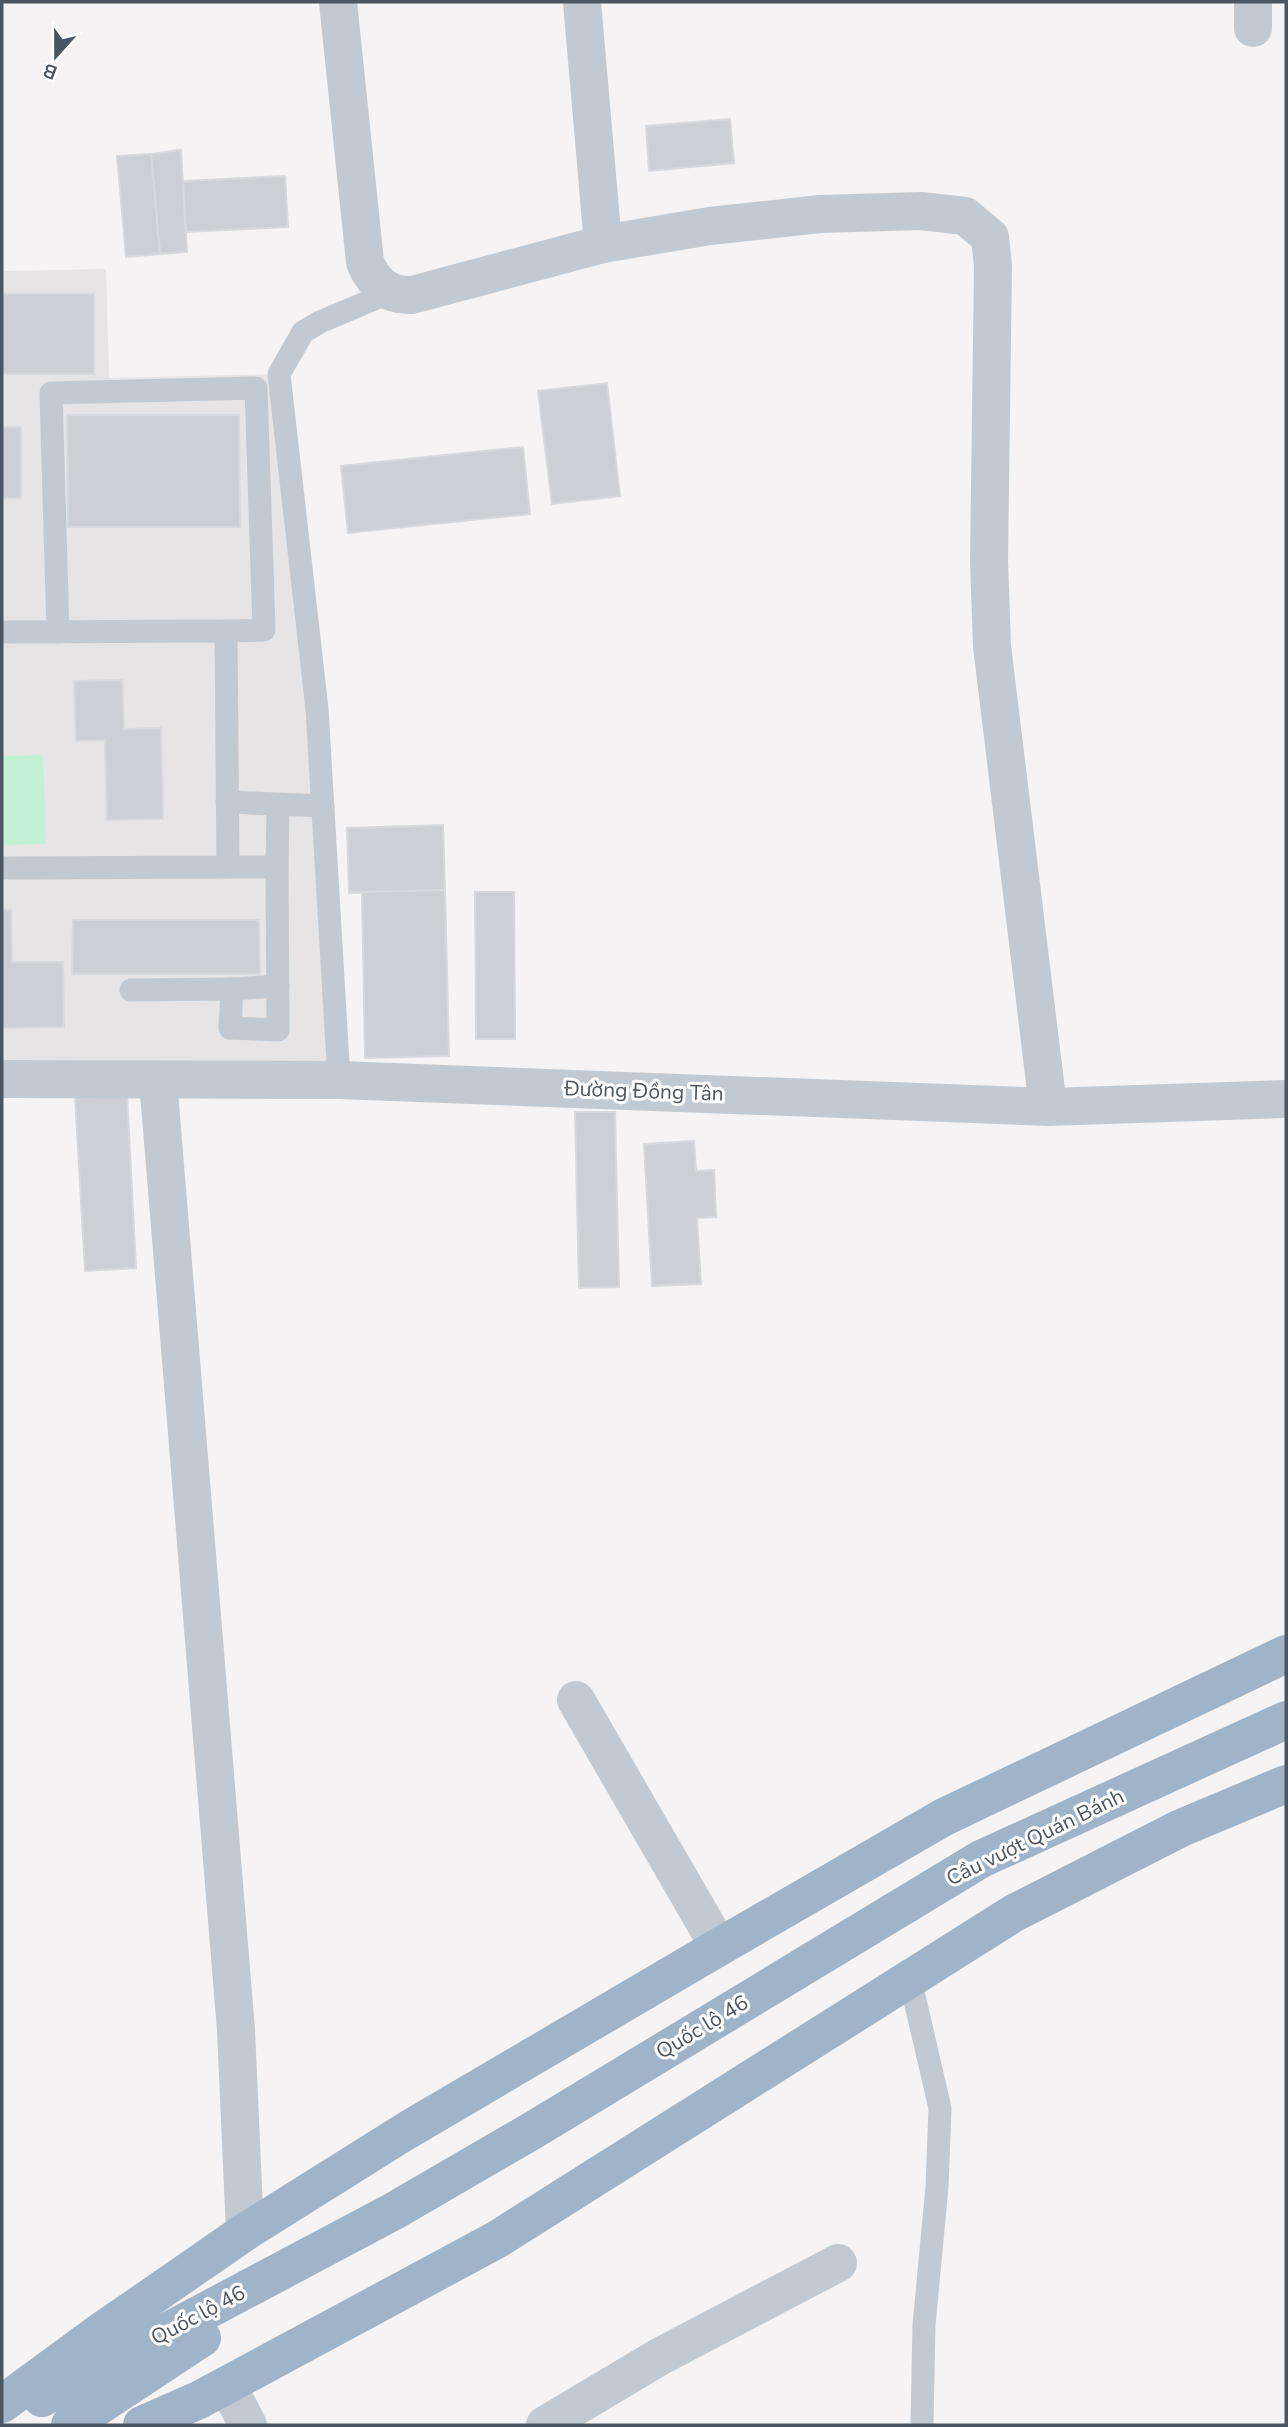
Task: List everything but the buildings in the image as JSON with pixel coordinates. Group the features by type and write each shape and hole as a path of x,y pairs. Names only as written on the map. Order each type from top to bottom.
{"highway":[{"path":"2,2404 245,2232 406,2131 719,1947 944,1817 1286,1654"},
{"name":"Cầu vượt Quán Bánh","path":"758,1993 981,1859 1286,1720"},
{"path":"142,2425 227,2385 496,2239 1014,1913 1181,1828 1286,1784"},
{"name":"Quốc lộ 46","path":"2,2420 394,2211 758,1993"},
{"name":"Quốc lộ 46","path":"70,2425 394,2211"}],"street":[{"path":"338,2 365,262 374,281 391,292 412,295 603,244 710,226 820,214 921,211 965,216 990,237 993,266 989,561 992,646 1048,1107"},
{"path":"582,2 603,244"},
{"name":"Đường Đồng Tân","path":"2,1079 339,1080 1048,1107 1286,1099"},
{"path":"158,1080 236,2030 245,2232"},
{"path":"576,1700 719,1947"},
{"path":"545,2425 659,2357 838,2263"},
{"path":"227,2385 248,2425"}],"lane":[{"path":"339,1080 317,709 279,374 303,332 391,292"},
{"path":"2,632 58,632 226,631 264,630 256,388 51,394 58,632"},
{"path":"226,631 228,867"},
{"path":"227,803 323,806"},
{"path":"232,989 230,1028 278,1030 278,805"},
{"path":"2,868 277,867"},
{"path":"131,989 278,986"},
{"path":"910,1979 940,2108 937,2187 924,2325 922,2425"}],"shaded area":[{"path":"106,269 109,378 279,374 339,1080 2,1077 2,271"}],"green space":[{"path":"43,755 46,844 2,845 2,756"}]}
